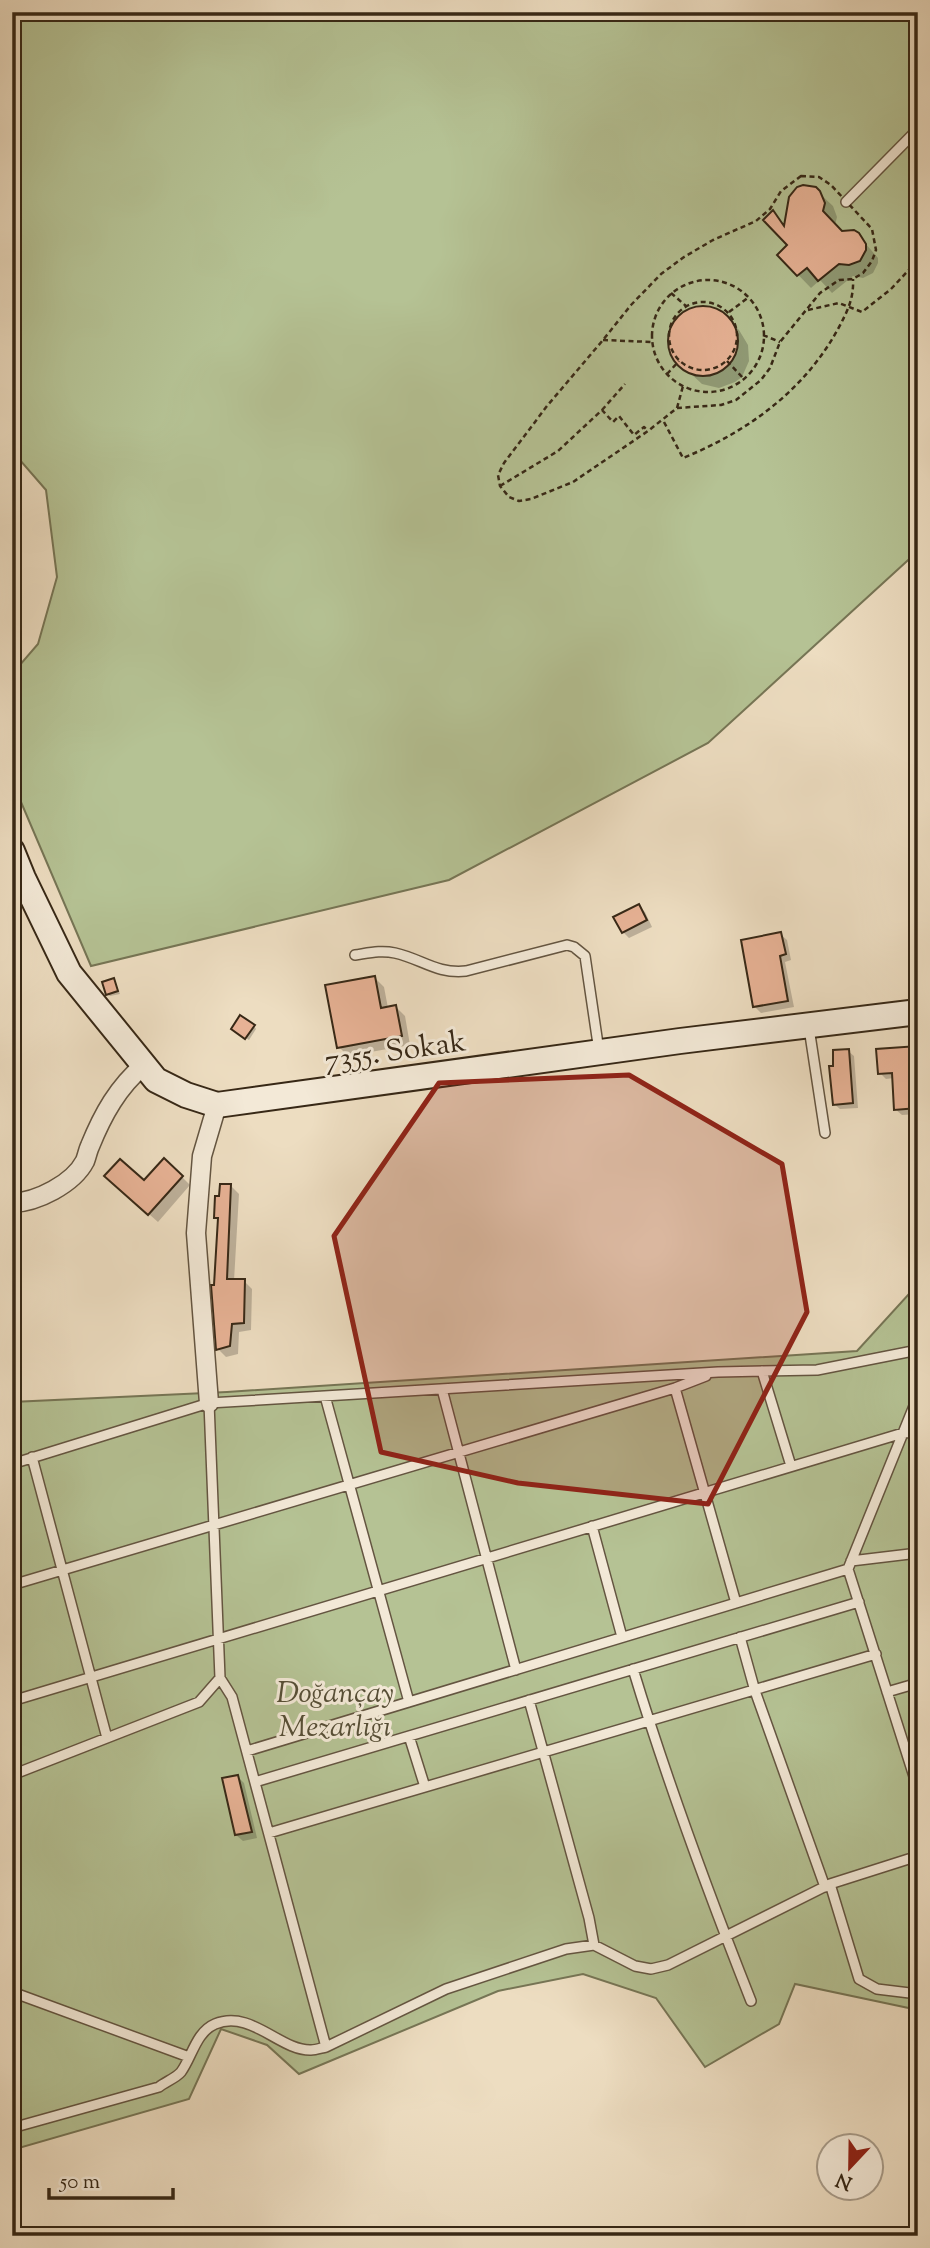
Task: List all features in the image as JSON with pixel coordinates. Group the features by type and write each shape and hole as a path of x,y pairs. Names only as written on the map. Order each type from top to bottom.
{"street":[{"name":"7355. Sokak","path":"12,851 18,872 69,973 156,1080 186,1095 217,1105 918,1012"},
{"path":"12,1203 27,1202 45,1196 84,1163 115,1095 144,1065"},
{"path":"209,1403 196,1233 202,1156 217,1105"}],"lane":[{"path":"846,202 918,129"},
{"path":"355,955 379,951 397,953 437,970 452,972 466,971 567,944 585,956 600,1053"},
{"path":"808,1025 825,1133"},
{"path":"12,1464 209,1403 718,1372 817,1370 918,1350"},
{"path":"762,1371 791,1466"},
{"path":"12,1585 675,1388 718,1372"},
{"path":"675,1388 736,1603"},
{"path":"442,1389 516,1670"},
{"path":"918,1395 850,1565 859,1602 918,1789"},
{"path":"325,1396 409,1702"},
{"path":"209,1403 220,1678 232,1696 326,2047"},
{"path":"12,1701 791,1466 903,1433 918,1432"},
{"path":"32,1457 107,1738"},
{"path":"592,1526 622,1637"},
{"path":"247,1751 736,1603 850,1565 918,1553"},
{"path":"255,1782 859,1602"},
{"path":"740,1637 755,1691 859,1979 877,1989 918,1994"},
{"path":"269,1833 876,1654"},
{"path":"633,1669 725,1936 751,2001"},
{"path":"12,1776 199,1702 220,1678"},
{"path":"887,1692 918,1683"},
{"path":"529,1700 594,1945"},
{"path":"409,1736 425,1787"},
{"path":"12,2128 159,2087 180,2073 199,2038 212,2025 229,2021 250,2025 298,2048 309,2050 326,2047 446,1989 566,1950 594,1945 635,1966 651,1969 668,1965 827,1886 918,1856"},
{"path":"12,1993 189,2057"}],"path":[{"path":"677,408 721,405 736,400 761,380 770,368 780,342 828,286 839,280 853,279 863,273 872,261 876,250 872,229 831,185 818,177 801,176 781,191 770,209 755,221 713,240 661,274 631,304 547,406 498,475 500,486 509,497 519,501 573,482 663,421 677,408 682,386"},
{"path":"806,310 839,303 862,312 878,302 918,260"},
{"path":"663,421 683,458 710,447 752,423 805,377 827,349 850,307 854,294 853,279"},
{"path":"702,280 727,284 749,297 759,313 764,335 756,365 744,379 730,387 698,391 682,386 667,374 657,359 652,342 652,324 659,307 671,293 685,284 702,280"},
{"path":"671,293 686,306"},
{"path":"727,313 749,297"},
{"path":"696,302 708,302 727,313 734,321 737,331 733,352 727,360 708,370 688,367 679,361 670,348 668,332 674,317 686,306 696,302"},
{"path":"764,335 780,342"},
{"path":"603,340 652,342"},
{"path":"727,360 744,379"},
{"path":"667,374 679,361"},
{"path":"500,486 558,451 602,410 625,384"},
{"path":"602,410 613,422 619,416 634,435 644,427 648,431"}],"highlighted area":[{"path":"629,1075 782,1164 807,1312 708,1504 518,1483 381,1452 334,1236 439,1083"}],"green space":[{"path":"12,12 918,12 918,551 708,743 449,880 91,966 12,781 12,674 38,644 57,577 46,490 12,451"},
{"name":"Doğançay Mezarlığı","path":"918,1284 918,2010 795,1984 779,2024 705,2067 656,1998 583,1974 498,1991 299,2074 267,2045 221,2029 189,2099 12,2150 12,1402 227,1392 857,1351"}],"building":[{"path":"797,187 816,187 825,203 823,211 842,231 854,230 859,233 866,244 860,261 849,265 839,264 818,281 807,268 797,276 777,255 787,245 763,220 773,210 784,226 789,197"},
{"path":"703,306 722,312 732,322 738,341 732,360 722,370 703,376 684,370 674,360 668,341 674,322 684,312"},
{"path":"639,904 647,920 622,933 613,917"},
{"path":"781,932 786,954 780,956 788,1001 753,1007 741,940"},
{"path":"375,976 381,1008 396,1005 402,1036 337,1048 325,985"},
{"path":"114,978 118,991 106,995 102,982"},
{"path":"240,1015 255,1025 245,1039 231,1029"},
{"path":"918,1046 918,1108 894,1110 892,1073 878,1074 876,1049"},
{"path":"849,1049 853,1103 833,1105 829,1066 833,1066 833,1050"},
{"path":"164,1158 183,1176 148,1215 104,1176 120,1159 144,1180"},
{"path":"220,1184 231,1184 227,1279 245,1279 244,1323 232,1324 230,1346 216,1350 211,1285 214,1285 218,1218 214,1218 215,1196 219,1196"},
{"path":"238,1775 252,1832 235,1835 222,1778"}]}
